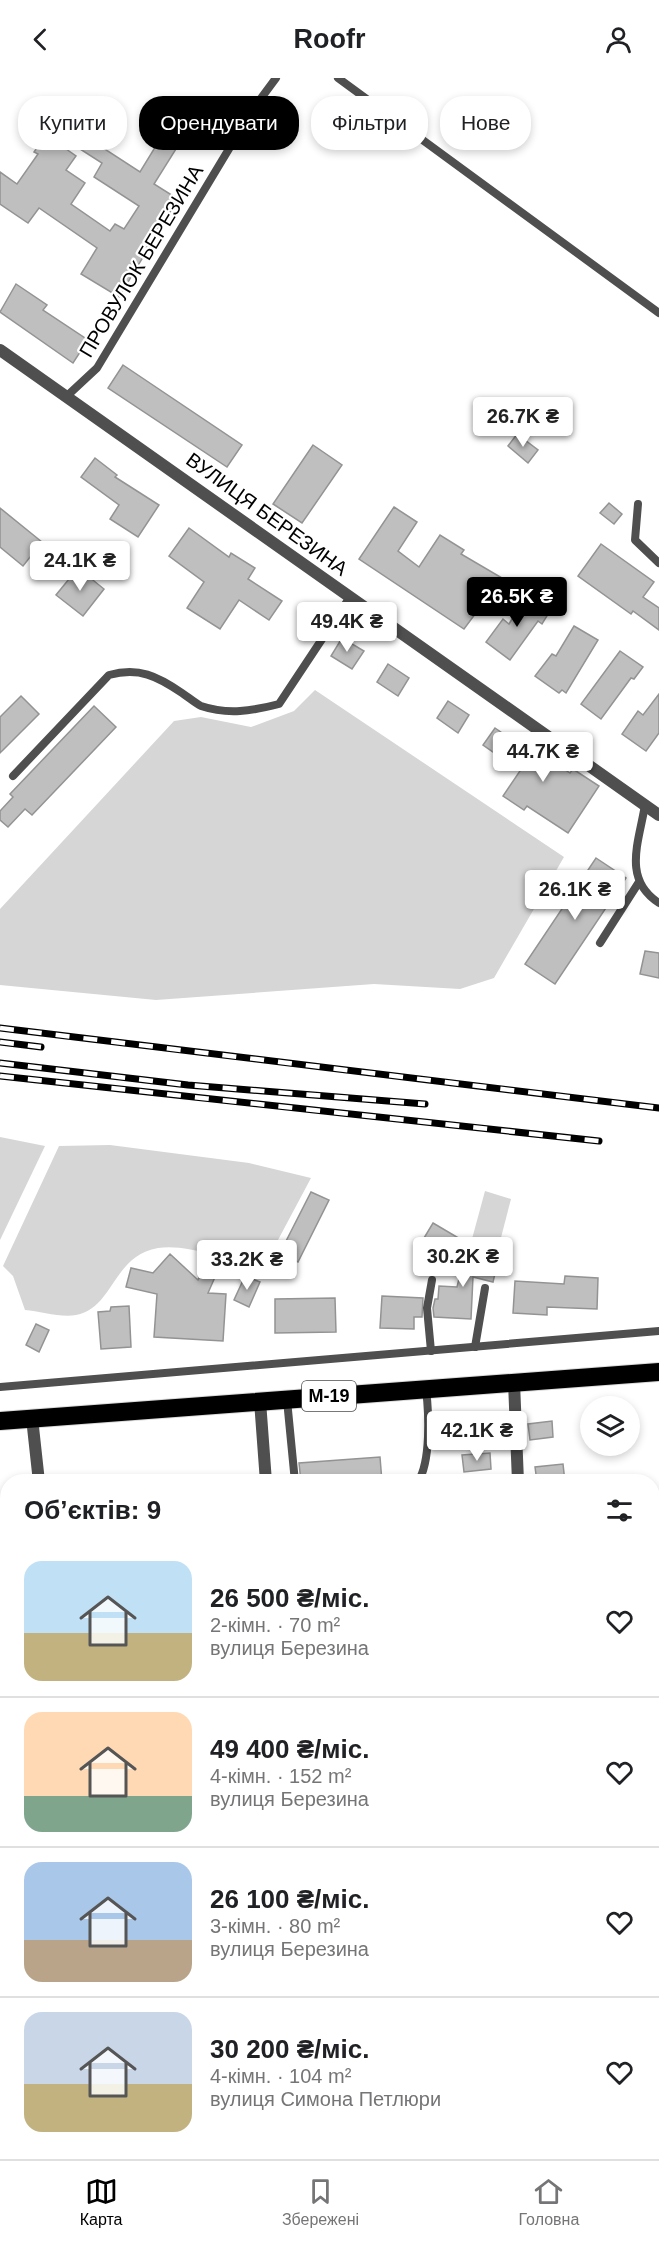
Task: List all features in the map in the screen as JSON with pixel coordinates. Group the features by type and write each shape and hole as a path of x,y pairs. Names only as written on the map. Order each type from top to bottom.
{"highway":[{"name":"М-19","path":"0,1421 659,1372"}],"street":[{"name":"ВУЛИЦЯ БЕРЕЗИНА","path":"0,350 68,395 659,815"},
{"path":"514,1382 518,1474"},
{"path":"260,1401 265,1474"},
{"path":"32,1418 38,1474"}],"lane":[{"name":"ПРОВУЛОК БЕРЕЗИНА","path":"68,395 97,368 247,119 276,78"},
{"path":"338,78 659,313"},
{"path":"638,504 635,540 659,563"},
{"path":"13,776 109,675 125,671 145,672 200,705 245,713 279,704 350,597"},
{"path":"645,805 634,873 645,894 659,903"},
{"path":"600,943 639,882"},
{"path":"431,1350 427,1308 432,1280"},
{"path":"475,1347 485,1288"},
{"path":"0,1387 659,1331"},
{"path":"422,1474 428,1437 426,1388"},
{"path":"287,1399 294,1474"}],"shaded area":[{"path":"315,690 564,857 494,978 460,989 374,984 156,1000 0,985 0,909 174,721 201,717 251,727 294,711"},
{"path":"0,1137 45,1146 0,1240"},
{"path":"110,1145 249,1163 311,1178 262,1270 183,1248 158,1248 143,1253 131,1261 107,1293 89,1310 70,1316 25,1310 13,1276 3,1266 59,1146"},
{"path":"485,1191 511,1199 496,1257 469,1250"}],"building":[{"path":"35,150 67,150 76,156 66,170 85,183 71,204 110,231 115,224 124,229 139,206 94,177 102,163 82,150 106,150 140,172 153,150 175,150 154,184 178,199 119,297 81,274 97,248 39,208 28,223 0,204 0,172 17,184 38,154 34,152"},
{"path":"16,284 47,305 43,310 88,340 73,363 0,312"},
{"path":"123,365 242,445 227,467 108,388"},
{"path":"517,434 538,450 528,463 508,446"},
{"path":"313,445 342,465 302,523 273,504"},
{"path":"95,458 117,475 115,477 159,505 138,537 110,519 119,505 81,477"},
{"path":"609,503 622,514 614,524 600,513"},
{"path":"394,507 417,522 398,551 419,567 440,535 464,550 461,554 502,578 464,629 359,559"},
{"path":"0,508 42,542 23,566 0,547"},
{"path":"189,528 229,557 231,553 255,568 248,579 282,601 269,620 239,600 220,629 187,608 204,582 169,556"},
{"path":"601,544 654,582 643,597 659,608 659,630 633,611 631,614 578,576"},
{"path":"78,568 104,589 83,616 56,595"},
{"path":"526,596 550,611 542,624 538,621 510,660 486,642 503,619 509,624"},
{"path":"574,626 598,640 566,693 562,690 559,693 535,676 552,654 556,656"},
{"path":"342,638 364,651 352,669 331,656"},
{"path":"620,651 643,667 634,679 631,678 601,719 581,704"},
{"path":"388,664 409,678 398,696 377,682"},
{"path":"659,694 659,733 646,751 622,734 638,711 643,715"},
{"path":"21,696 39,714 0,753 0,717"},
{"path":"448,701 469,715 458,733 437,718"},
{"path":"94,706 116,727 32,815 25,809 8,827 0,820 0,811 13,797 10,794"},
{"path":"495,728 531,753 534,749 570,773 573,769 599,786 568,833 527,806 524,810 503,796 520,771 483,745"},
{"path":"596,858 626,878 555,984 525,964"},
{"path":"645,951 659,953 659,978 640,974"},
{"path":"311,1192 329,1200 298,1262 280,1253"},
{"path":"433,1223 462,1240 454,1255 424,1238"},
{"path":"468,1242 475,1243 474,1260 497,1265 493,1282 473,1277 471,1319 434,1317 433,1308 435,1299 438,1299 439,1286 457,1287"},
{"path":"170,1254 198,1280 205,1263 219,1268 208,1293 226,1294 223,1341 154,1337 157,1294 126,1287 131,1268 153,1273"},
{"path":"245,1276 260,1282 249,1307 234,1300"},
{"path":"565,1276 598,1278 597,1309 547,1307 547,1315 513,1313 515,1281 564,1284"},
{"path":"382,1296 423,1298 422,1317 414,1317 414,1329 380,1328"},
{"path":"335,1298 336,1332 275,1333 275,1299"},
{"path":"129,1306 131,1347 101,1349 98,1312 110,1311 111,1307"},
{"path":"36,1324 49,1330 39,1352 26,1345"},
{"path":"552,1421 553,1437 530,1440 528,1424"},
{"path":"490,1453 491,1469 464,1472 462,1455"},
{"path":"380,1457 381,1474 300,1474 299,1463"},
{"path":"563,1464 564,1474 536,1474 535,1467"}],"railway":[{"path":"0,1028 659,1108"},
{"path":"0,1042 41,1047"},
{"path":"0,1063 188,1085 425,1104"},
{"path":"0,1076 599,1141"}]}
